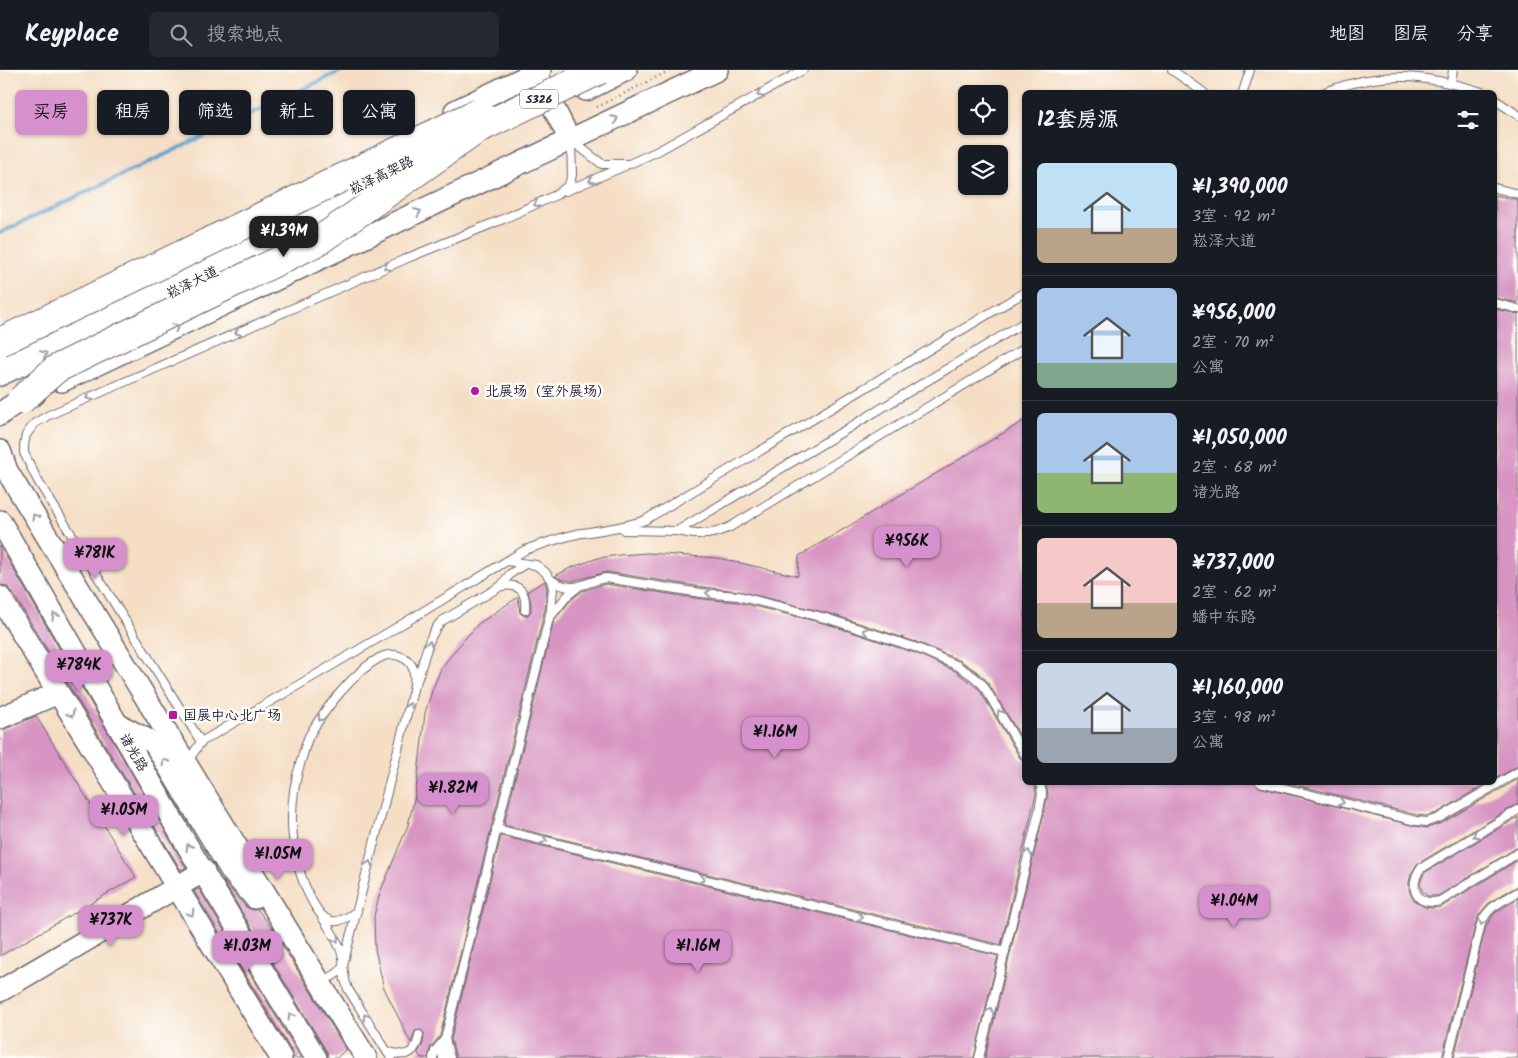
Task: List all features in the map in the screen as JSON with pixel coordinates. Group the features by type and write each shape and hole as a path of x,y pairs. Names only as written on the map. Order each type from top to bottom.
{"highway":[{"name":"崧泽高架路","path":"0,342 566,70"},
{"name":"崧泽高架路","path":"0,360 600,70"},
{"path":"11,408 56,369 317,242 478,129"}],"main road":[{"name":"崧泽大道","path":"0,375 432,167 626,70"},
{"path":"11,408 717,70"},
{"path":"0,330 537,71 552,106 570,140"},
{"path":"0,451 7,471 366,1058"},
{"name":"诸光路","path":"0,521 204,872 316,1058"},
{"path":"0,598 281,1058"},
{"path":"0,718 58,693"},
{"path":"117,724 154,743 232,872 295,943"},
{"path":"0,991 204,872"}],"lane":[{"path":"202,742 38,481 24,453 26,435 35,423 49,415 410,257 501,220 658,151 803,70"},
{"path":"1172,70 1200,90"},
{"path":"1244,90 1250,70"},
{"path":"1450,82 1453,70"},
{"path":"1330,90 1380,76 1421,76 1476,90"},
{"path":"1497,101 1518,115"},
{"path":"570,140 602,164 629,164"},
{"path":"556,195 569,185 572,175 570,140"},
{"path":"1497,189 1518,194"},
{"path":"186,765 202,742 525,550 549,541 633,525 661,512 1022,294"},
{"path":"1497,304 1518,309"},
{"path":"677,531 1022,324"},
{"path":"602,530 677,531 707,534 730,527 1022,350"},
{"path":"506,562 536,565 551,580 561,586 570,588 606,578 701,593 738,596 829,619 917,648 958,666 978,680 1022,750"},
{"path":"413,690 437,627 500,586 510,574 524,564"},
{"path":"443,1058 445,1039 546,627 553,594 551,580"},
{"path":"500,586 510,585 518,588 523,593 526,601 524,610"},
{"path":"546,627 551,615 558,606 580,586"},
{"path":"320,982 336,974 343,965 413,690 415,673 411,665 403,657 395,655 383,656 349,682 327,708 308,738 299,766 292,800 292,837 305,888 340,946 343,965 345,980 348,989 389,1055 406,1055 414,1051 419,1035"},
{"path":"1497,784 1518,772"},
{"path":"979,1058 1042,794 1040,785"},
{"path":"1281,785 1416,821 1427,822 1440,818 1496,785"},
{"path":"1518,810 1420,869 1415,877 1414,887 1416,893 1428,902 1440,901 1518,853"},
{"path":"496,829 1005,952"},
{"path":"1448,1058 1485,914 1492,907 1518,892"},
{"path":"321,915 329,920 338,922 357,911"},
{"path":"433,1058 435,1051 445,1039"},
{"path":"445,1039 450,1058"}],"path":[{"path":"596,108 671,70"}],"building":[{"path":"1497,195 1518,200 1518,303 1497,298"},
{"path":"1497,309 1518,314 1518,766 1497,778"},
{"path":"1022,422 1022,739 987,681 961,661 919,643 831,614 739,591 607,572 572,581 555,576 570,568 598,558 647,553 718,558 798,576 799,556"},
{"path":"0,546 186,867 181,870 11,590 6,586 0,585"},
{"path":"545,581 547,588 545,609 440,1036 430,1048 428,1058 421,1058 418,1053 423,1044 424,1033 421,1030 415,1031 411,1043 384,988 375,949 374,916 380,893 408,825 416,792 425,713 441,668 478,624 518,597 520,613 524,616 528,615 531,611 531,604 528,591"},
{"path":"606,584 701,599 737,602 827,624 915,653 955,671 979,689 1022,759 1022,785 1034,785 1036,794 1001,945 504,825 554,620 571,600 582,591"},
{"path":"36,716 136,877 0,956 0,730"},
{"path":"1518,779 1518,804 1417,864 1411,874 1409,890 1416,902 1424,907 1441,907 1518,860 1518,886 1488,904 1476,922 1442,1058 985,1058 1048,795 1046,785 1257,785 1259,787 1415,826 1427,828 1442,823"},
{"path":"1297,785 1484,785 1437,813 1426,816"},
{"path":"1518,817 1518,847 1438,896 1427,896 1422,891 1420,883 1424,873"},
{"path":"501,836 998,956 974,1058 456,1058 451,1039"},
{"path":"223,881 246,907 258,910 273,930 346,1049 337,1058 328,1058 327,1052"},
{"path":"199,889 301,1058 293,1058 292,1052 194,891"},
{"path":"1518,898 1518,1058 1454,1058 1486,926 1495,913"}],"waterway":[{"path":"0,233 343,70"}],"place":[{"name":"北展场（室外展场）","path":"475,391"},
{"name":"国展中心北广场","path":"173,715"}]}
